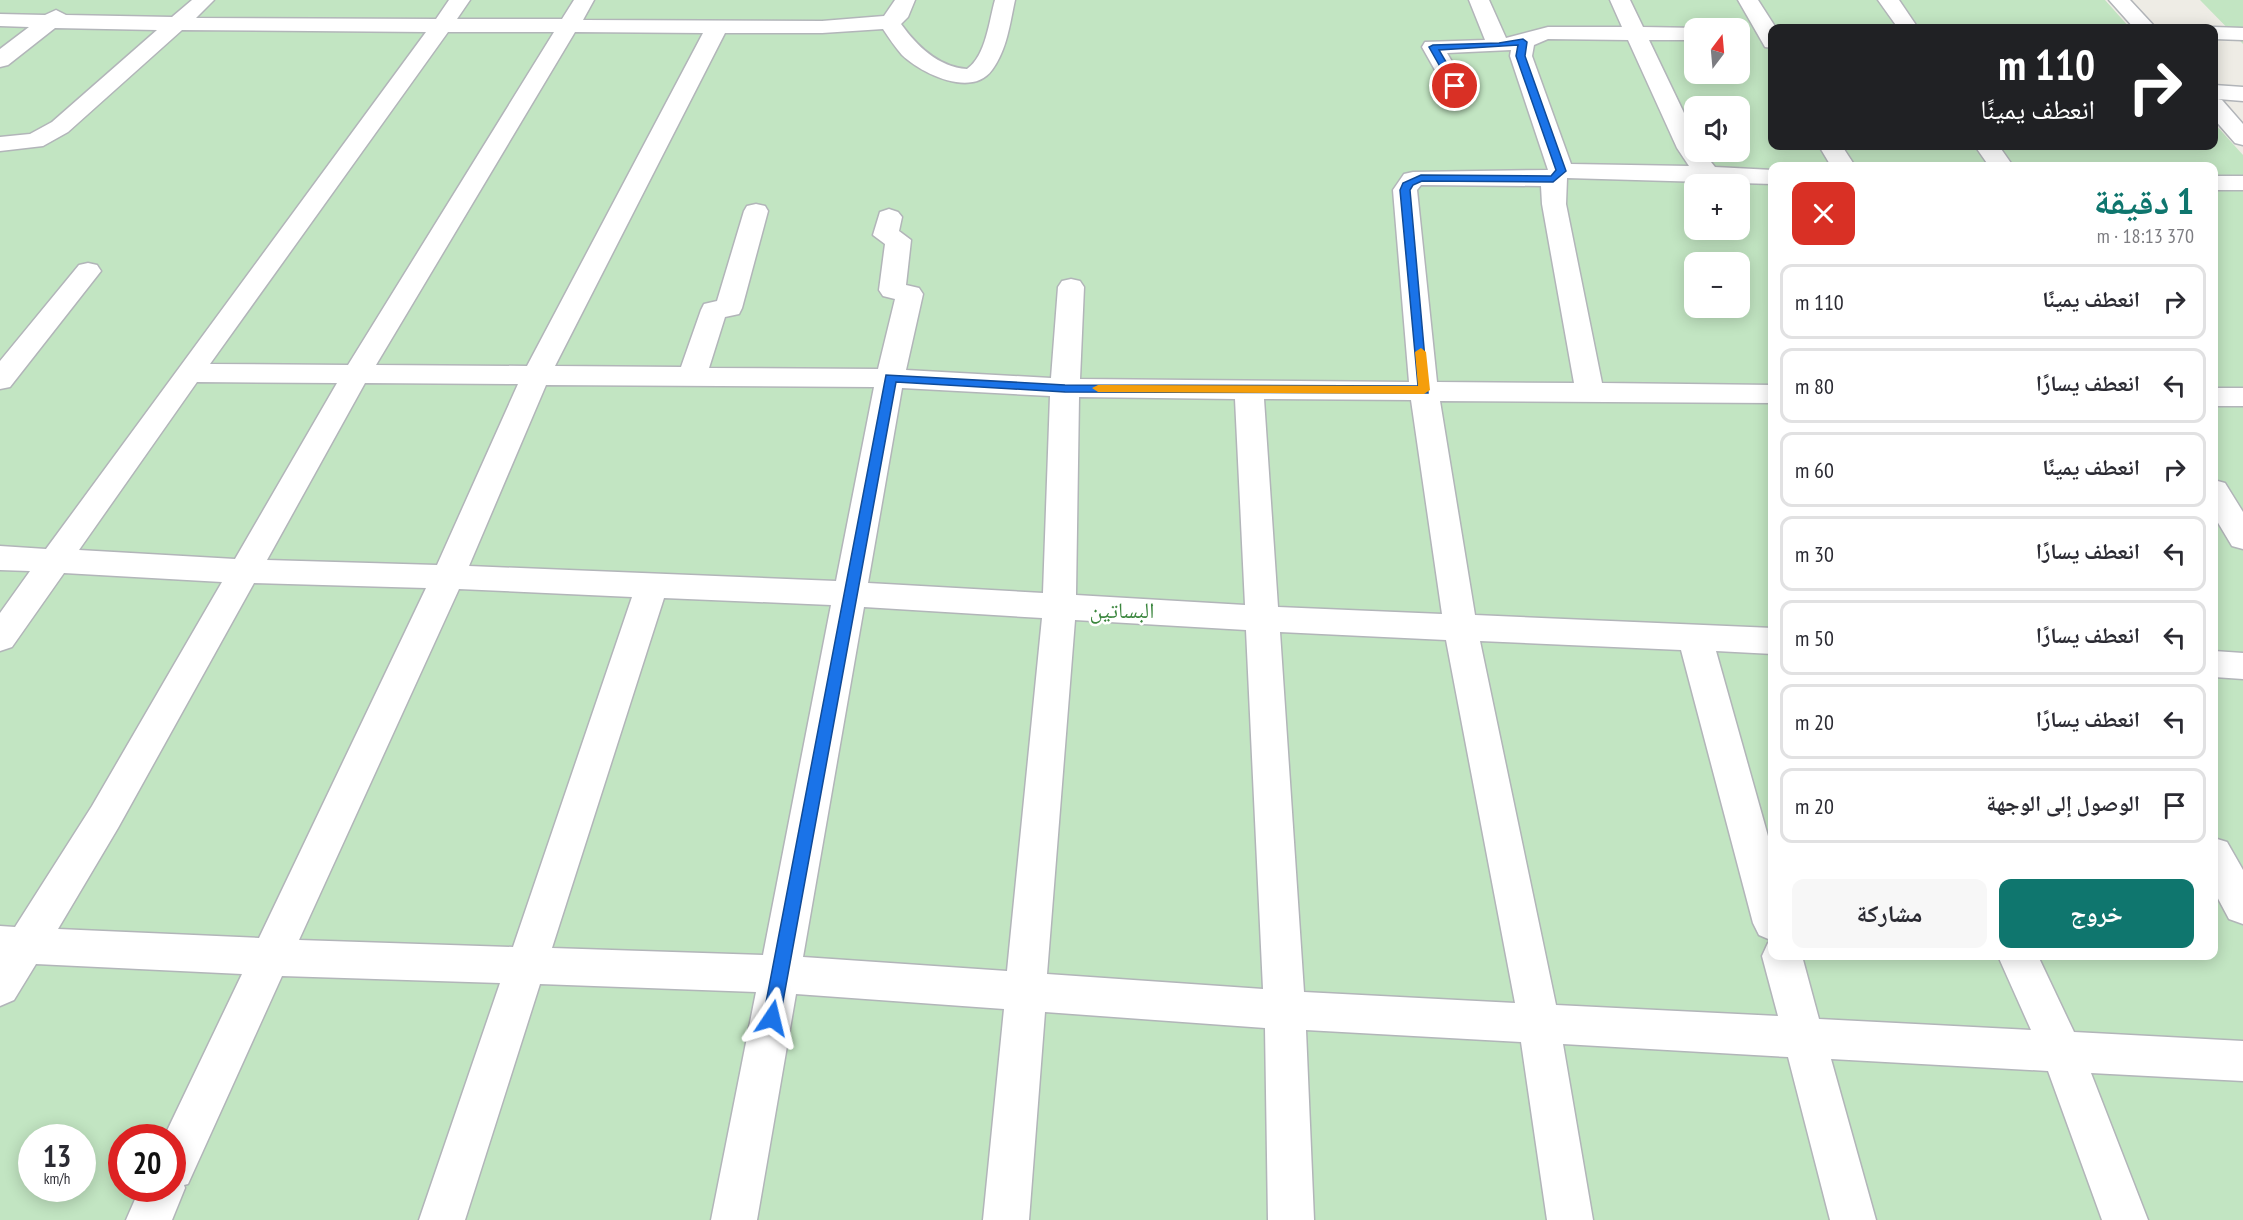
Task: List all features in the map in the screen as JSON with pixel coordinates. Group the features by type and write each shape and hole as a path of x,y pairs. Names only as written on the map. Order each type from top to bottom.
{"street":[{"path":"0,60 50,21 72,0"},
{"path":"0,144 35,141 51,134 204,0"},
{"path":"0,638 460,0"},
{"path":"0,987 13,944 105,817 357,373 584,0"},
{"path":"0,20 178,24 822,27 889,22 897,17 905,0"},
{"path":"889,22 912,51 937,69 953,74 974,74 983,66 990,50 1005,0"},
{"path":"1479,0 1499,46"},
{"path":"1620,0 1689,148 1701,167 1709,174"},
{"path":"1748,0 1768,32"},
{"path":"1888,0 1905,24"},
{"path":"2119,0 2141,24"},
{"path":"186,1138 448,577 535,377 717,27"},
{"path":"1455,86 1433,47 1499,46 1523,42 1527,38 1548,33 1684,34"},
{"path":"2218,33 2243,34"},
{"path":"1750,35 1768,37"},
{"path":"1523,42 1521,56 1557,175 1554,204 1590,394"},
{"path":"2218,92 2243,94"},
{"path":"2218,110 2243,138"},
{"path":"1570,1220 1539,1023 1460,626 1424,390 1405,190 1408,183 1421,178 1684,174"},
{"path":"1750,176 1768,177"},
{"path":"2218,183 2243,183"},
{"path":"692,377 714,310 729,308 756,211"},
{"path":"735,1220 890,378 910,294 892,291 898,240 886,235 889,217"},
{"path":"0,380 88,271"},
{"path":"1006,1220 1059,608 1065,388 1071,287"},
{"path":"189,373 890,378 1065,388 1768,394"},
{"path":"1249,389 1285,1010 1291,1220"},
{"path":"2218,397 2243,397"},
{"path":"2218,497 2243,538"},
{"path":"0,558 52,563 852,594 1264,619 1768,641"},
{"path":"442,1220 652,585"},
{"path":"1695,638 1768,905"},
{"path":"2218,664 2243,666"},
{"path":"2218,861 2243,907"},
{"path":"13,944 270,957 780,974 1285,1010 2243,1061"},
{"path":"1783,960 1853,1220"},
{"path":"2020,960 2061,1051 2125,1220"},
{"path":"149,1220 157,1202"}],"green space":[{"name":"البساتين","path":"0,0 2105,0 2126,24 1768,24 1768,150 2218,150 2218,127 2243,155 2243,1220 0,1220"},
{"path":"2200,0 2243,0 2243,44"}],"slow traffic":[{"path":"1098,388 1424,390 1421,352"}],"route":[{"path":"772,1018 890,378 1065,388 1424,390 1405,190 1408,183 1413,179 1421,178 1553,179 1561,171 1521,56 1523,42 1499,46 1433,47 1455,86"}]}
